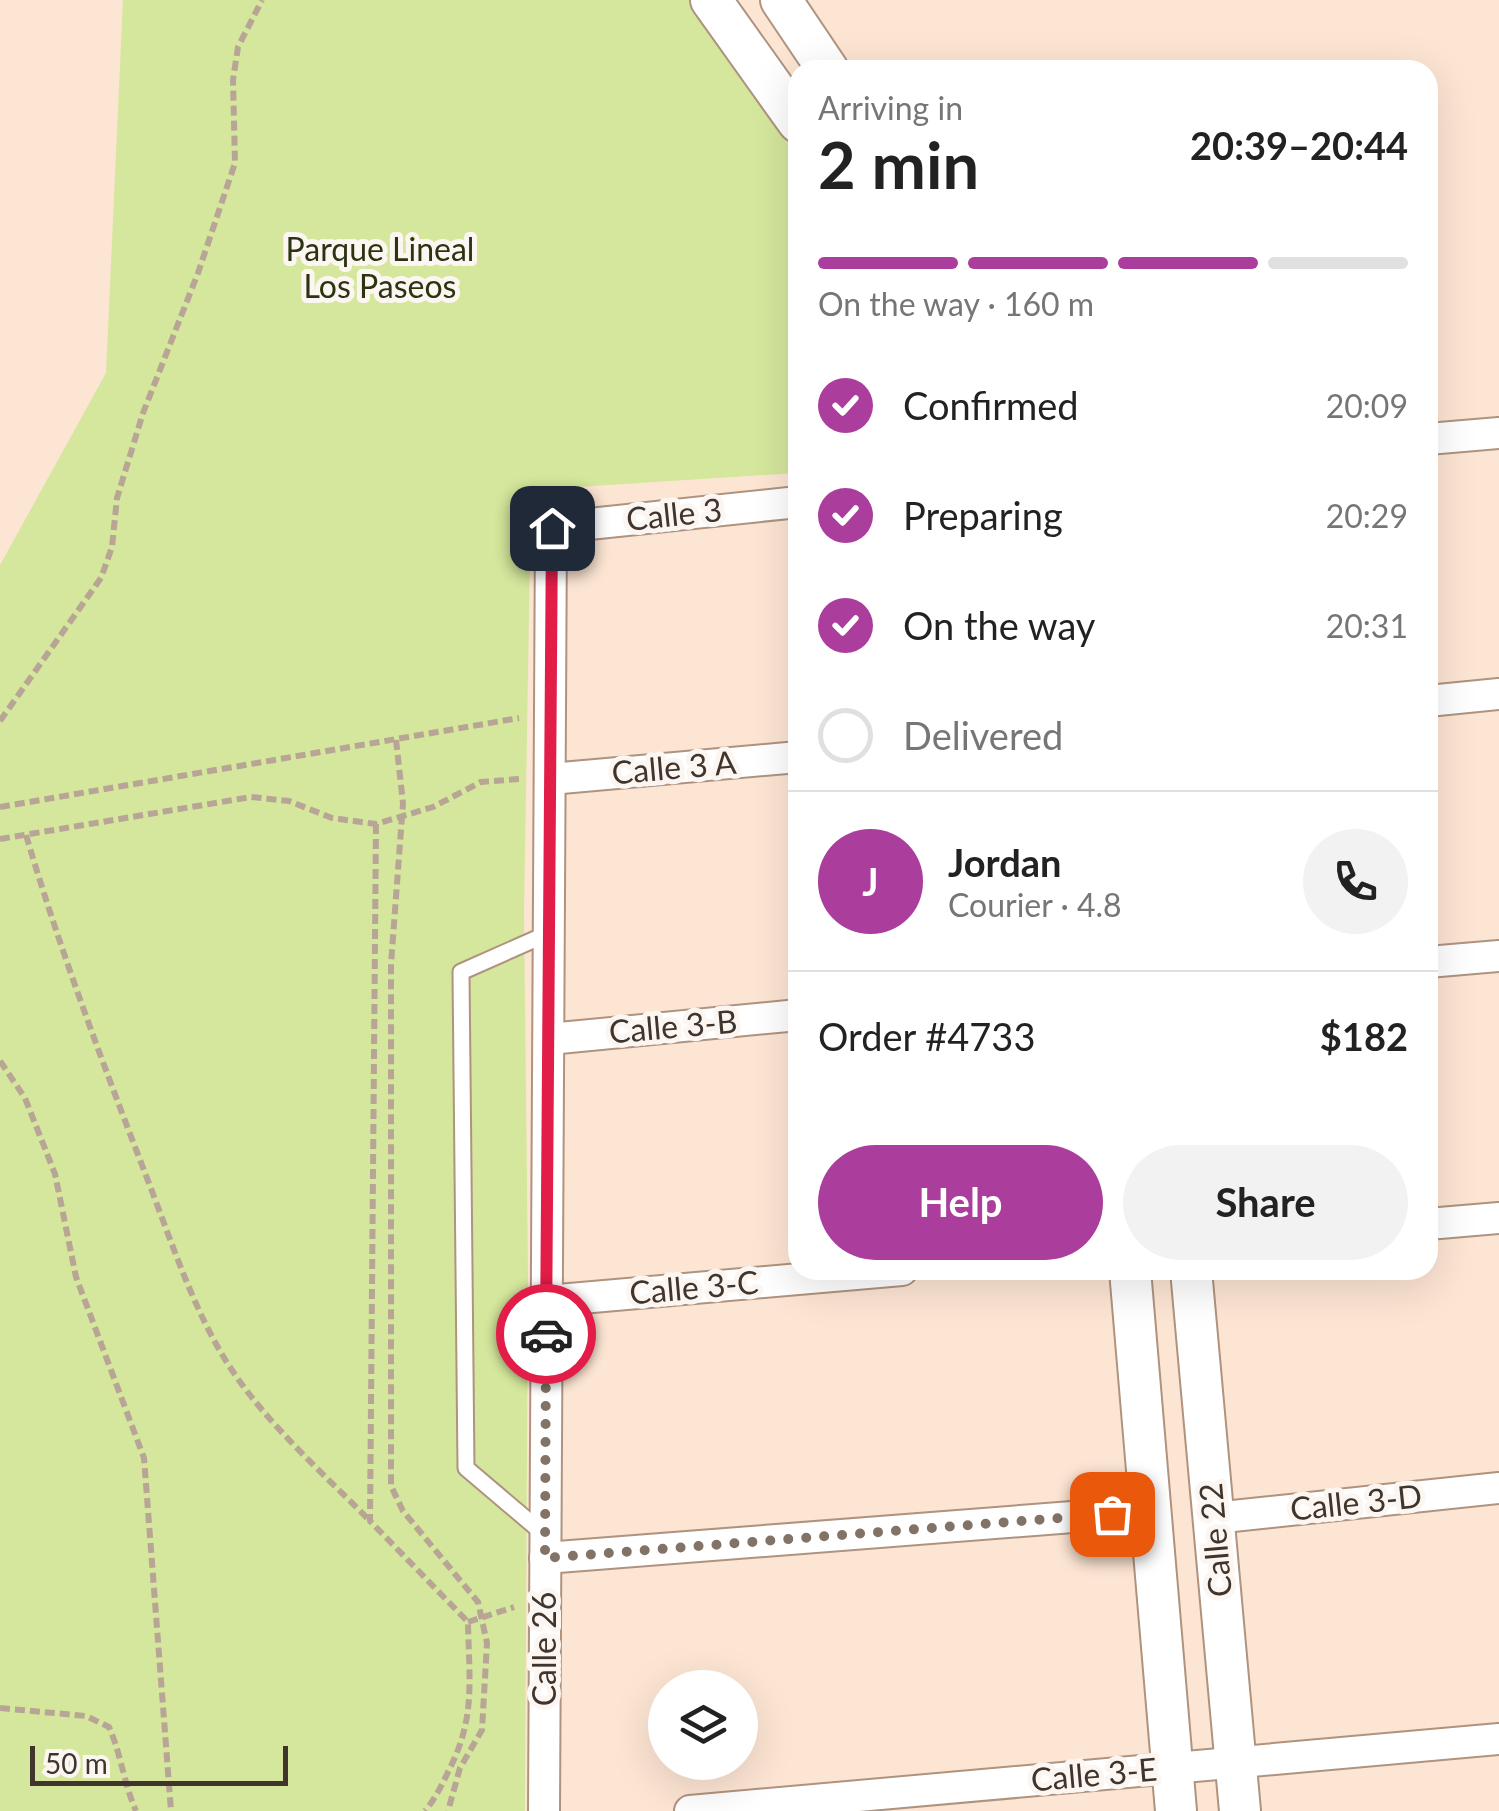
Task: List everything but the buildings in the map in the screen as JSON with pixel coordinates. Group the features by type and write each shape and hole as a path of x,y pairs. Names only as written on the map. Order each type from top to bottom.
{"street":[{"path":"712,0 788,108"},
{"path":"781,0 821,60"},
{"path":"1438,438 1499,433"},
{"name":"Calle 3","path":"552,528 788,503"},
{"name":"Calle 26","path":"544,1811 552,528"},
{"path":"1438,699 1499,694"},
{"name":"Calle 3 A","path":"550,775 788,758"},
{"path":"1438,961 1499,956"},
{"name":"Calle 3-B","path":"548,1039 788,1016"},
{"path":"1438,1223 1499,1218"},
{"name":"Calle 3-C","path":"546,1301 788,1280"},
{"name":"Calle 22","path":"1131,1280 1176,1811"},
{"name":"Calle 22","path":"1192,1280 1240,1811"},
{"name":"Calle 3-D","path":"1214,1518 1499,1488"},
{"path":"545,1546 1150,1511"},
{"name":"Calle 3-E","path":"690,1811 1499,1739"}],"lane":[{"path":"545,1546 466,1468 461,972 549,934"}],"path":[{"path":"0,721 102,578 112,547 117,498 143,414 198,274 235,163 233,80 238,47 262,0"},
{"path":"0,807 550,713"},
{"path":"396,740 402,817 391,964 391,1486 402,1511 478,1602 487,1643 482,1730 460,1768 448,1811"},
{"path":"0,840 252,797 289,801 332,818 376,824 433,807 481,782 550,775"},
{"path":"370,1520 376,824"},
{"path":"26,835 54,928 104,1066 214,1342 276,1426 468,1622 470,1714 461,1746 433,1802 424,1811"},
{"path":"0,1061 25,1098 55,1174 76,1276 144,1458 171,1811"},
{"path":"468,1622 545,1596"},
{"path":"0,1708 86,1716 108,1727 118,1747 136,1811"}],"green space":[{"name":"Parque Lineal Los Paseos","path":"123,0 694,0 788,134 788,474 531,490 524,913 528,1277 525,1811 0,1811 0,565 106,373"}],"way so far":[{"path":"546,1334 545,1558 1112,1514"}],"route":[{"path":"546,1334 552,528"}]}
